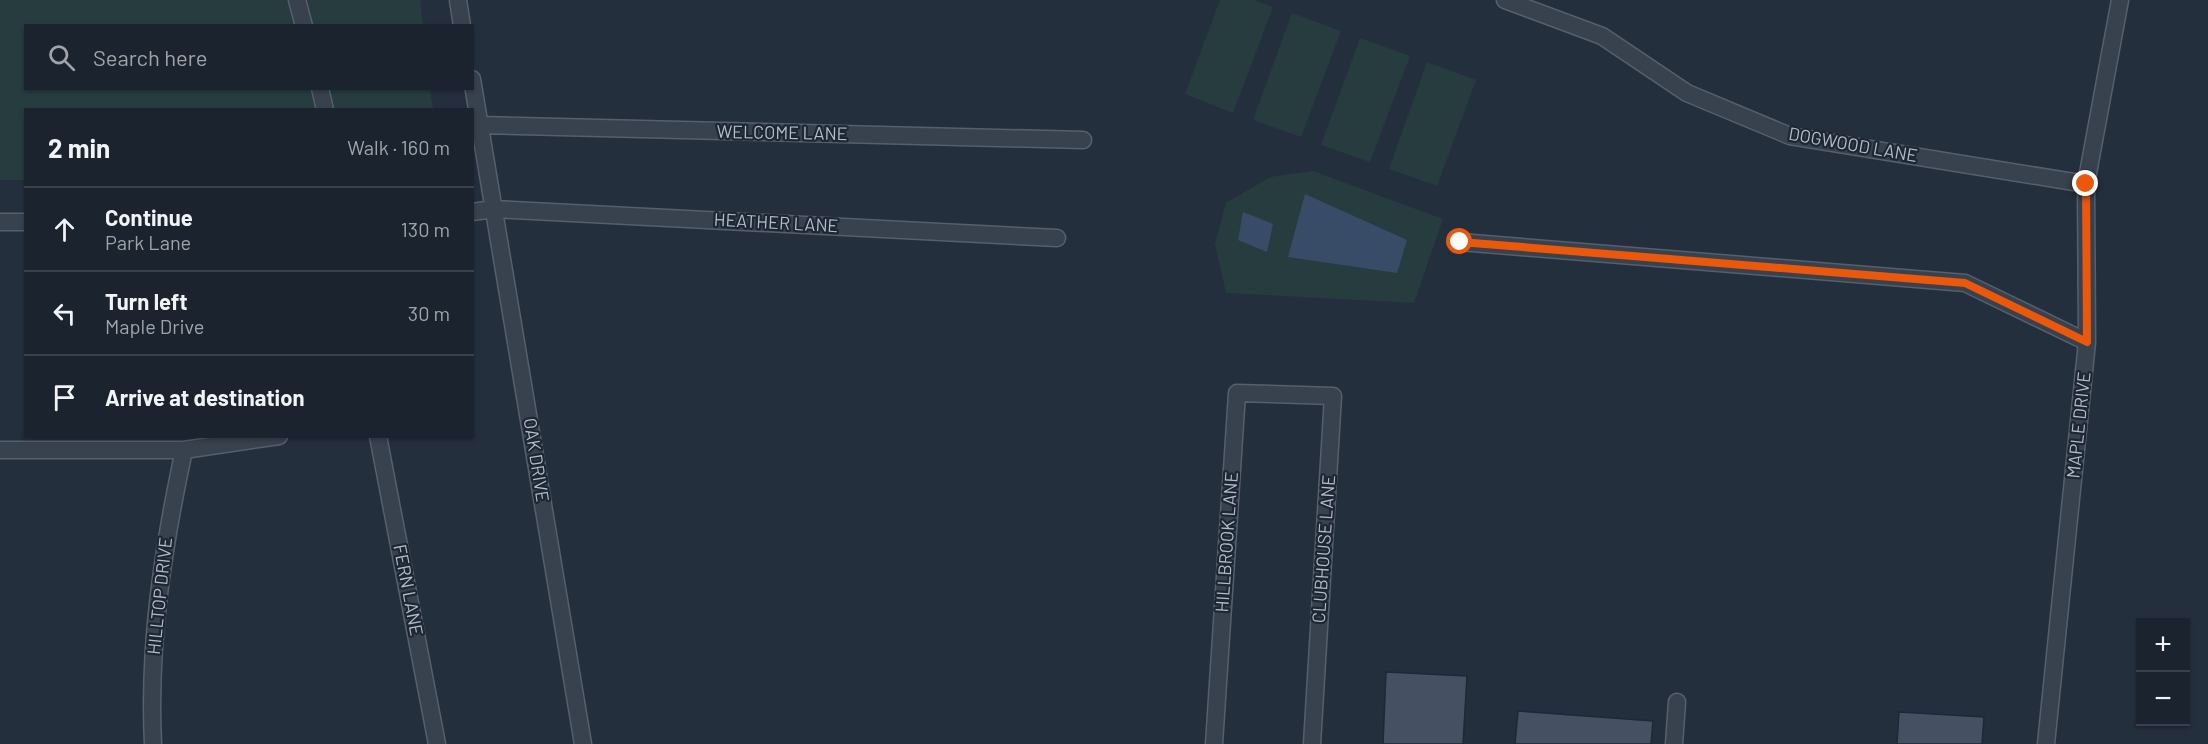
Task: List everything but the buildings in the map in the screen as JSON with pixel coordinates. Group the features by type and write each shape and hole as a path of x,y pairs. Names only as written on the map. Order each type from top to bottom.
{"lane":[{"path":"297,0 303,24"},
{"path":"458,0 462,24"},
{"name":"DOGWOOD LANE","path":"1505,0 1602,36 1687,93 1790,136 2086,184"},
{"name":"MAPLE DRIVE","path":"2046,744 2087,342 2086,184 2120,0"},
{"path":"474,89 481,125"},
{"path":"320,90 325,108"},
{"name":"WELCOME LANE","path":"481,125 1083,140"},
{"name":"OAK DRIVE","path":"481,125 487,177 583,744"},
{"name":"HEATHER LANE","path":"474,212 494,209 1057,238"},
{"path":"0,222 24,222"},
{"path":"1460,242 1965,283 2087,342"},
{"name":"HILLBROOK LANE","path":"1214,744 1237,393 1291,395"},
{"name":"CLUBHOUSE LANE","path":"1291,395 1334,396 1312,744"},
{"path":"0,450 184,450 265,438"},
{"name":"FERN LANE","path":"378,438 437,744"},
{"name":"HILLTOP DRIVE","path":"153,744 151,692 154,628 168,526 184,450"},
{"path":"1674,744 1677,702"}],"green space":[{"path":"0,0 420,0 423,24 24,24 24,90 430,90 433,108 24,108 24,180 0,180"},
{"path":"1220,0 1254,0 1273,7 1233,113 1185,94"},
{"path":"1292,13 1341,31 1301,137 1253,120"},
{"path":"1360,38 1410,56 1370,162 1321,145"},
{"path":"1427,62 1476,80 1437,186 1389,169"},
{"path":"1313,171 1443,219 1414,303 1226,293 1215,244 1226,203 1270,177"}],"water":[{"path":"1305,194 1407,240 1397,273 1288,257"},
{"path":"1243,212 1273,224 1267,252 1238,240"}],"route":[{"path":"1460,242 1965,283 2087,342 2086,184"}]}
